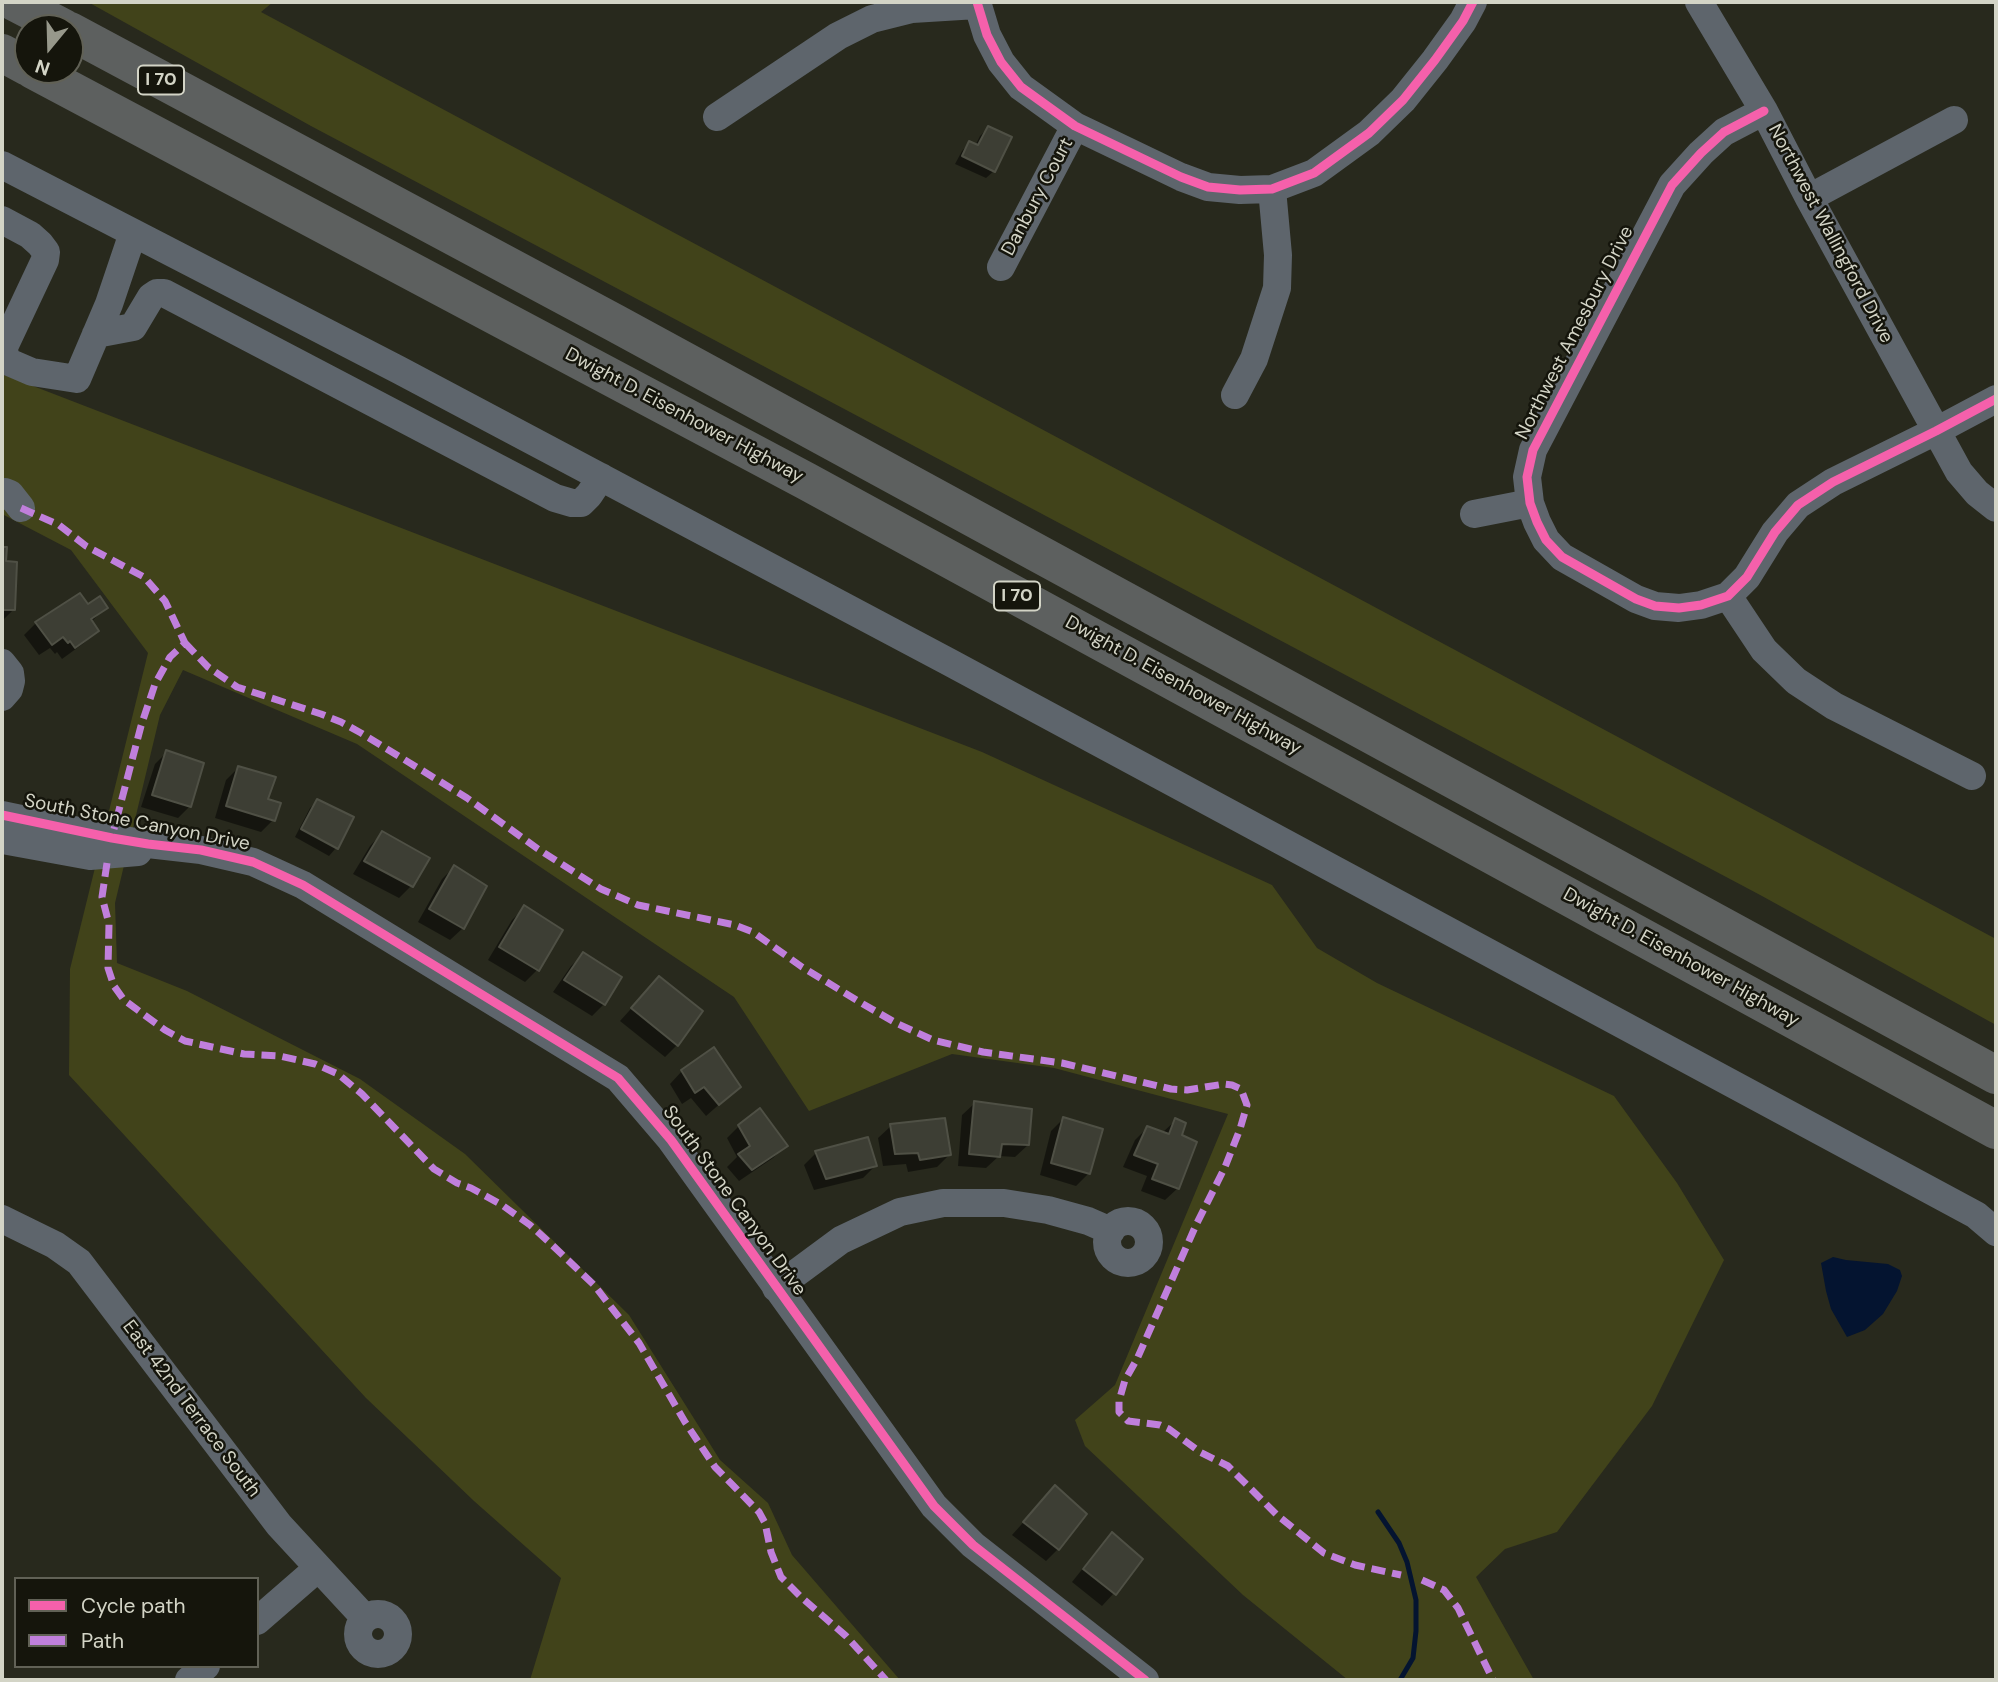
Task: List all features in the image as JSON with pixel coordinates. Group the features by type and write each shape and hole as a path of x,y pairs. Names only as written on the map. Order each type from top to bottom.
{"highway":[{"name":"I 70","path":"14,2 39,14"},
{"name":"I 70","path":"84,37 1996,1075"},
{"name":"Dwight D. Eisenhower Highway","path":"59,84 818,487 1996,1130"}],"street":[{"path":"717,117 838,36 873,19 912,9 977,3 986,35 1001,62 1021,87 1075,126 1181,177 1208,187 1272,189 1314,173 1369,133 1403,100 1435,60 1472,2"},
{"name":"Northwest Wallingford Drive","path":"1699,2 1764,111 1959,472 1977,493 1996,508"},
{"name":"Northwest Amesbury Drive","path":"1728,596 1679,608 1655,606 1636,599 1562,557 1546,540 1537,522 1530,503 1527,477 1533,450 1672,185 1724,132 1764,111"},
{"path":"1809,198 1954,120"},
{"name":"Danbury Court","path":"1001,267 1075,126"},
{"path":"2,165 399,370 1490,952 1976,1214 1996,1232"},
{"path":"1235,396 1254,359 1277,288 1278,256 1272,189"},
{"path":"2,220 30,235 46,252 46,260 4,347 5,358 32,372 77,379 133,233"},
{"path":"96,334 133,327 150,297 164,293 555,498 581,503 601,477"},
{"path":"1972,776 1834,706 1796,681 1764,650 1728,596 1747,577 1775,531 1798,505 1833,482 1996,399"},
{"path":"1474,514 1530,503"},
{"path":"2,663 10,673 11,681 9,689 2,697"},
{"name":"South Stone Canyon Drive","path":"2,815 112,838 201,850 253,862 303,885 618,1079 671,1140 934,1506 973,1545 1145,1680"},
{"name":"South Stone Canyon Drive","path":"2,840 90,856 134,853 169,846"},
{"path":"776,1288 841,1240 901,1212 943,1203 1003,1203 1048,1210 1088,1221 1111,1231"},
{"name":"East 42nd Terrace South","path":"2,1219 55,1245 79,1262 279,1525 365,1618"},
{"path":"259,1619 318,1568"},
{"path":"189,1680 204,1668"}],"green space":[{"path":"88,2 273,2 261,12 1996,939 1996,1025 1762,896 311,126"},
{"path":"2,374 982,752 1272,885 1317,948 1377,983 1614,1096 1677,1183 1724,1260 1652,1406 1557,1532 1505,1549 1476,1577 1534,1680 1348,1680 1243,1595 1085,1446 1075,1420 1115,1385 1228,1114 1054,1068 952,1054 809,1111 734,997 357,744 183,670 160,715 115,903 117,963 187,991 360,1079 465,1154 629,1315 720,1460 768,1503 792,1555 900,1680 530,1680 561,1578 474,1501 366,1398 69,1075 70,969 148,653 71,550 2,514"}],"water":[{"path":"1833,1257 1888,1264 1900,1270 1902,1276 1897,1291 1883,1314 1865,1330 1847,1337 1831,1309 1821,1263"}],"building":[{"path":"988,126 1012,137 995,172 962,156 969,141 978,145"},
{"path":"2,547 7,547 6,561 17,562 15,610 2,610"},
{"path":"80,593 88,604 100,596 108,608 91,619 99,631 75,648 63,637 52,645 35,622"},
{"path":"166,750 204,763 191,807 152,795"},
{"path":"238,766 276,777 268,799 281,803 275,821 226,806"},
{"path":"317,799 354,817 338,849 301,829"},
{"path":"382,831 430,858 413,887 364,861"},
{"path":"454,865 487,886 464,929 429,909"},
{"path":"524,905 563,930 539,971 499,947"},
{"path":"583,952 622,977 605,1005 564,980"},
{"path":"659,976 703,1011 678,1046 631,1008"},
{"path":"714,1047 741,1087 719,1105 704,1087 695,1093 681,1070"},
{"path":"974,1101 1032,1109 1029,1145 1002,1144 1000,1157 969,1154"},
{"path":"760,1108 788,1146 752,1170 738,1154 750,1146 738,1125"},
{"path":"1063,1117 1103,1129 1090,1174 1051,1163"},
{"path":"945,1118 951,1155 920,1160 918,1153 895,1154 890,1124"},
{"path":"1175,1118 1186,1123 1182,1135 1197,1142 1179,1189 1152,1179 1158,1164 1134,1155 1147,1126 1169,1134"},
{"path":"868,1137 877,1166 826,1179 815,1151"},
{"path":"1055,1485 1087,1514 1059,1550 1023,1522"},
{"path":"1112,1532 1143,1559 1116,1595 1083,1569"}],"waterway":[{"path":"1378,1512 1399,1543 1407,1562 1416,1600 1413,1658 1400,1680"}],"marked path":[{"path":"21,508 59,525 86,546 144,577 165,601 185,643 170,657 155,684 114,829"},
{"path":"185,643 208,667 237,687 321,714 361,733 467,798 538,849 601,889 638,905 735,925 753,932 802,967 863,1004 933,1040 983,1052 1062,1063 1171,1089 1187,1090 1224,1084 1241,1089 1247,1105 1240,1129 1225,1167 1125,1380 1119,1412 1128,1421 1160,1425 1169,1429 1200,1452 1228,1466 1277,1515 1324,1553 1355,1565 1401,1575"},
{"path":"107,863 102,897 109,924 108,968 114,986 124,1000 185,1041 244,1054 280,1056 315,1064 338,1074 362,1094 434,1169 502,1205 530,1225 594,1285 639,1343 715,1467 759,1512 765,1523 771,1552 781,1577 846,1636 886,1680"},
{"path":"1422,1580 1444,1590 1458,1608 1493,1680"}],"cycle path":[{"path":"977,2 987,35 1001,62 1021,87 1075,126 1181,177 1208,187 1240,190 1272,189 1314,173 1369,133 1403,100 1435,60 1473,2"},
{"path":"1764,111 1724,132 1672,185 1533,450 1527,477 1530,503 1546,540 1562,557 1636,599 1655,606 1679,608 1701,605 1728,596 1747,577 1775,532 1798,505 1833,482 1996,399"},
{"path":"2,815 112,838 201,850 253,862 303,885 618,1078 671,1140 934,1506 973,1545 1145,1680"}]}
